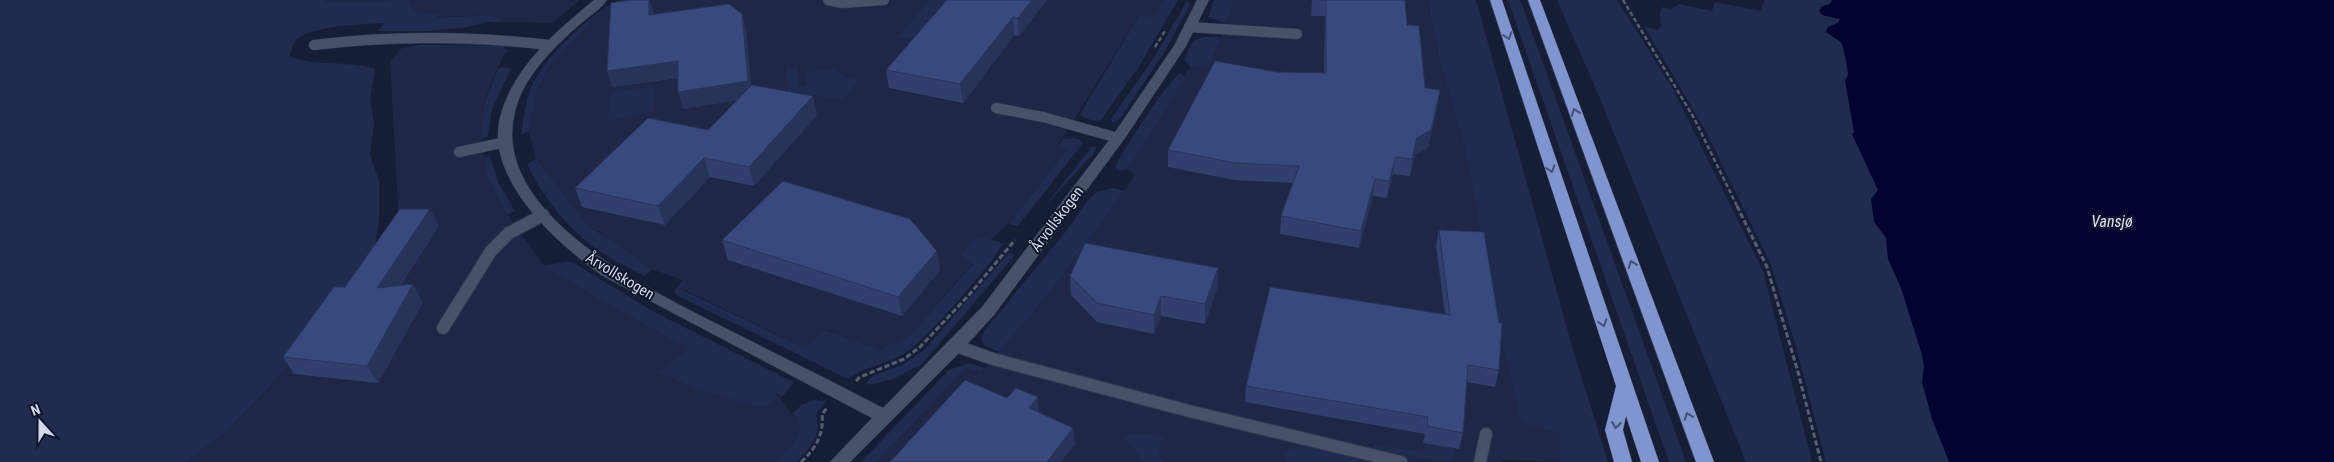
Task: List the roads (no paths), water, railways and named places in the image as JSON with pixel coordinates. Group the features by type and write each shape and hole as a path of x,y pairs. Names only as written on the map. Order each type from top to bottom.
{"highway":[{"path":"1496,0 1650,462"},
{"path":"1534,0 1705,462"},
{"path":"1622,462 1614,430 1624,388"}],"street":[{"name":"Årvollskogen","path":"601,0 549,45 522,78 506,116 508,153 522,188 565,240 601,268 691,317 842,393 884,417"},
{"name":"Årvollskogen","path":"838,462 956,346 988,311 1118,138 1180,46 1202,0"}],"lane":[{"path":"828,0 842,3 884,0"},
{"path":"1189,27 1297,34"},
{"path":"314,45 386,37 433,36 469,37 549,45"},
{"path":"996,108 1043,117 1118,138"},
{"path":"458,152 506,142"},
{"path":"443,328 491,251 509,233 543,215"},
{"path":"956,346 993,360 1183,410 1401,462"},
{"path":"1480,462 1486,434"}],"water":[{"name":"Vansjø","path":"1832,0 2334,0 2334,462 1949,462 1932,419 1922,382 1924,366 1922,355 1901,288 1888,259 1886,238 1874,222 1871,199 1878,190 1852,134 1854,132 1845,81 1848,74 1842,43 1826,32 1828,27 1838,23 1840,19 1822,15 1819,11 1821,7 1830,4"}]}
